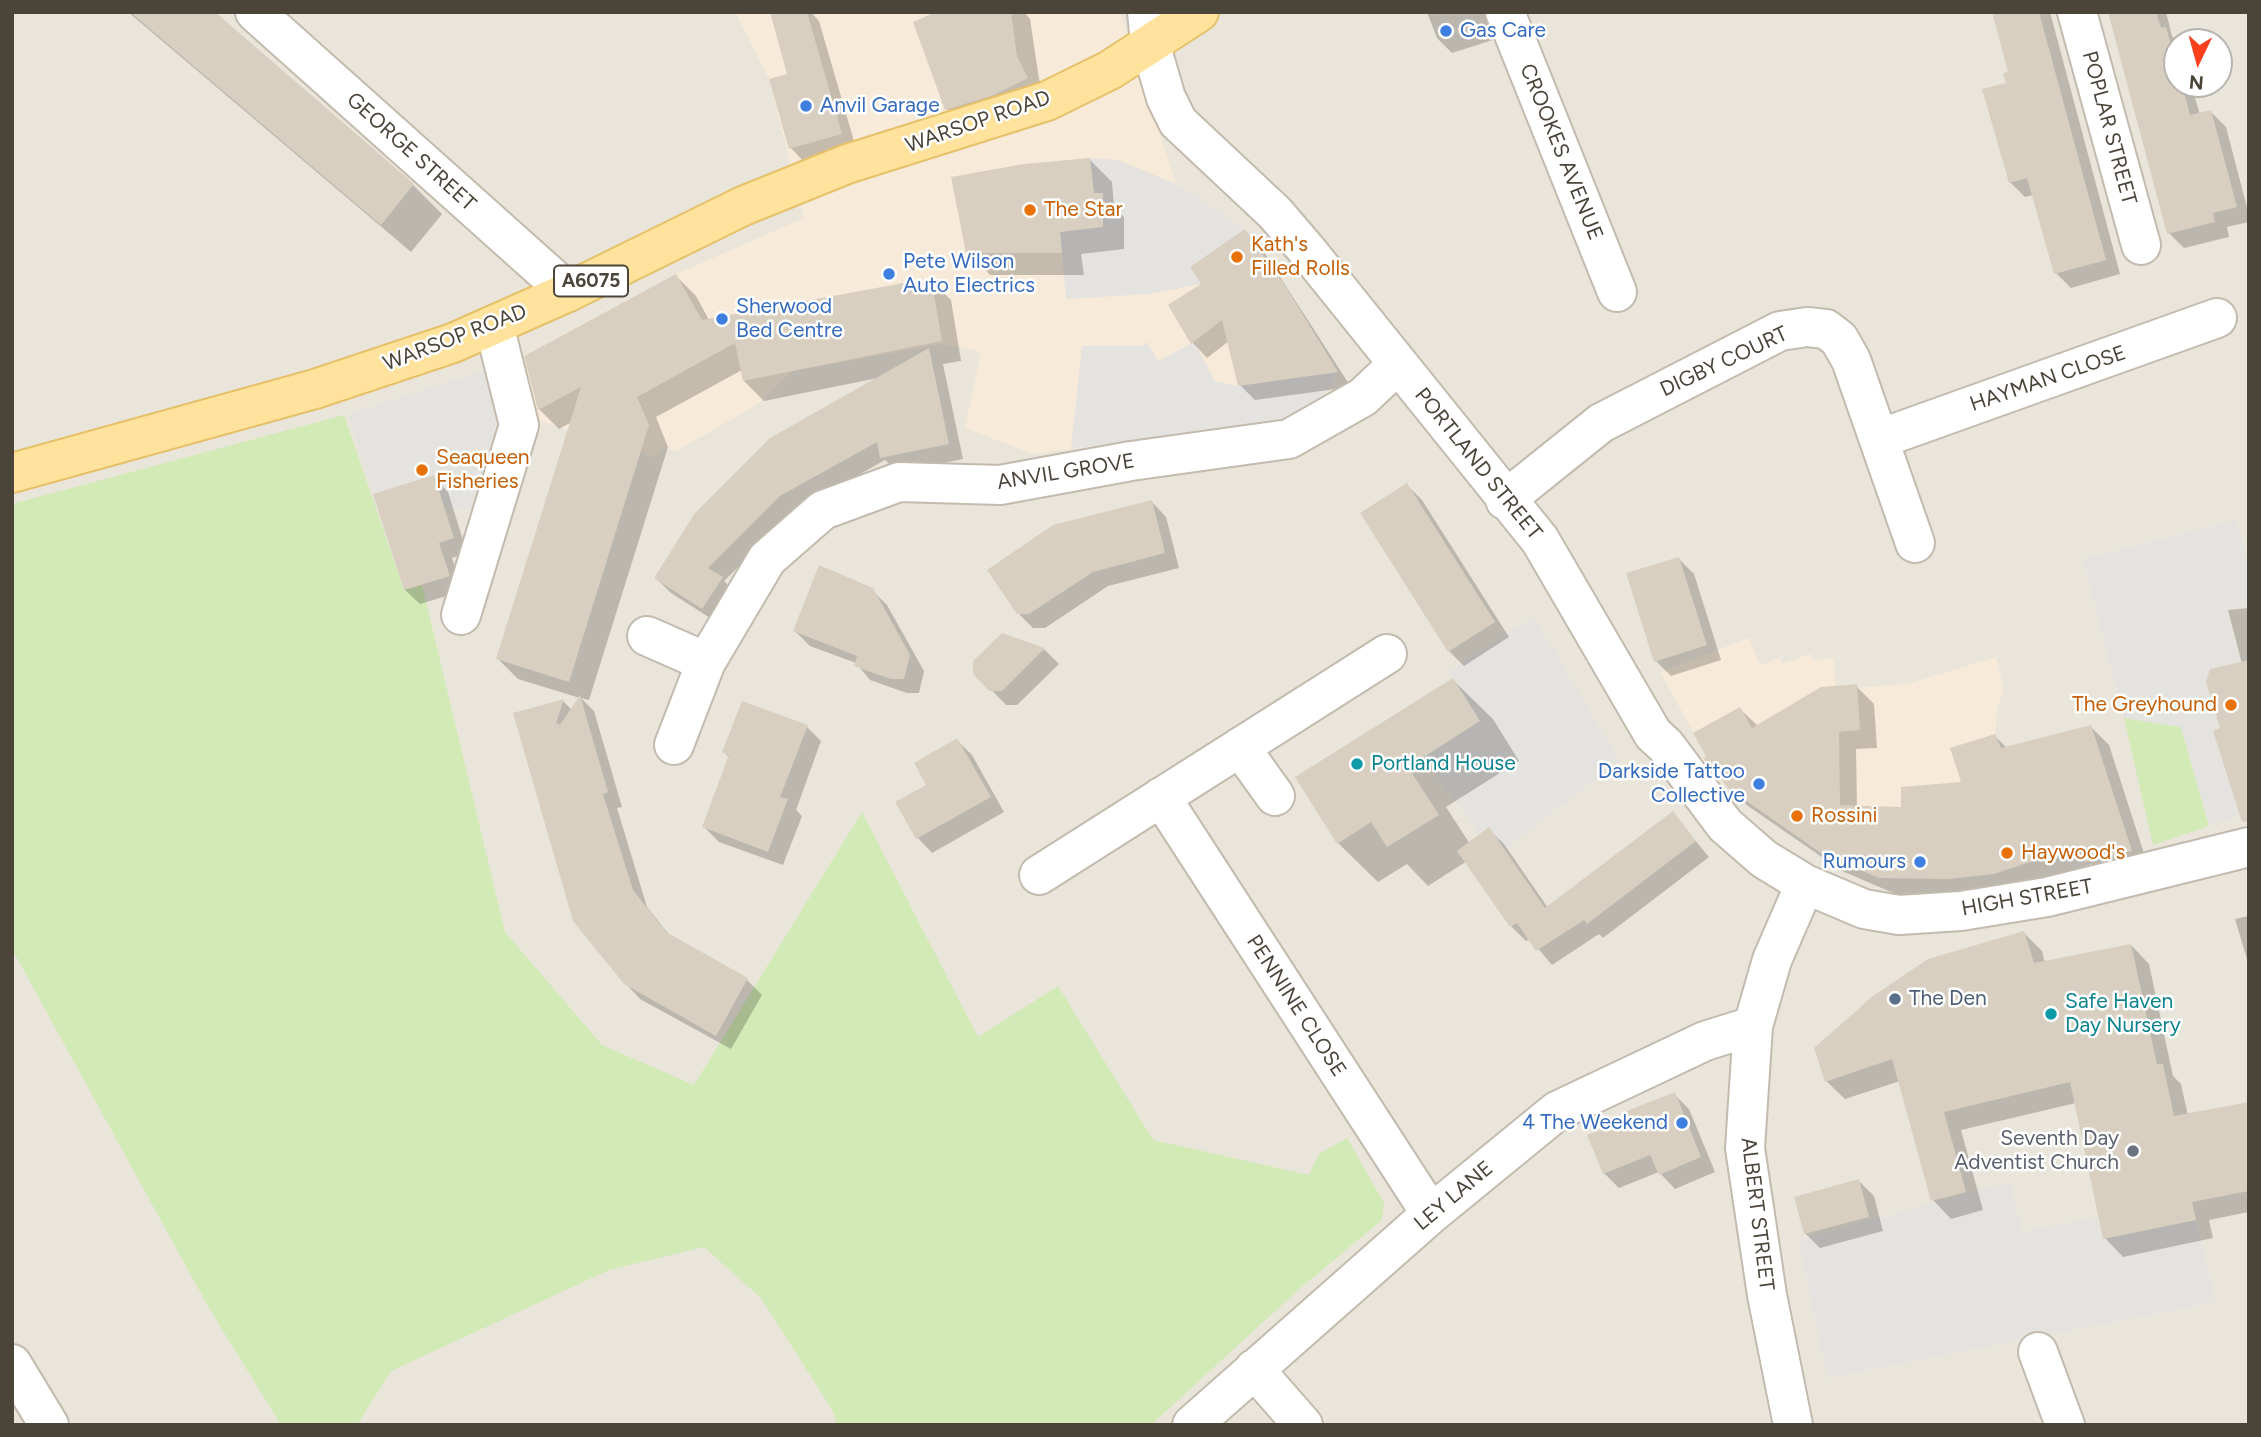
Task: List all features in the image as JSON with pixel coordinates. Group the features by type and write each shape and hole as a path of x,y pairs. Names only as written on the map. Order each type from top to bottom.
{"main road":[{"name":"A6075","path":"1149,28 1199,12"},
{"name":"WARSOP ROAD","path":"12,473 315,389 453,344 568,292 755,201 847,164 1047,101 1110,70 1149,28"}],"street":[{"name":"GEORGE STREET","path":"255,12 568,292"},
{"name":"CROOKES AVENUE","path":"1505,12 1617,292"},
{"name":"POPLAR STREET","path":"2077,12 2141,244"},
{"name":"PORTLAND STREET","path":"1149,28 1166,98 1178,122 1275,214 1540,540 1653,734 1666,746 1725,825 1763,859 1805,884"},
{"name":"HAYMAN CLOSE","path":"1879,439 2217,318"},
{"path":"461,615 519,425 494,325"},
{"name":"DIGBY COURT","path":"1505,499 1601,423 1780,331 1807,327 1826,329 1839,339 1851,360 1914,543"},
{"name":"ANVIL GROVE","path":"674,745 706,662 767,559 823,510 899,482 1000,485 1131,461 1289,439 1363,397 1398,364"},
{"path":"648,636 706,662"},
{"path":"1039,875 1387,654"},
{"path":"1240,747 1275,796"},
{"name":"PENNINE CLOSE","path":"1161,797 1431,1214"},
{"name":"HIGH STREET","path":"1805,884 1876,911 1899,915 1948,912 2048,897 2249,847"},
{"name":"ALBERT STREET","path":"1793,1425 1767,1295 1745,1148 1753,1026 1772,960 1805,884"},
{"name":"LEY LANE","path":"1192,1425 1431,1214 1557,1111 1705,1041 1753,1026"},
{"path":"2038,1352 2065,1425"},
{"path":"12,1364 49,1425"},
{"path":"1254,1369 1303,1425"}],"shaded area":[{"path":"12,12 2249,12 2249,1425 12,1425"},
{"path":"735,12 1120,12 1176,184 1245,229 1338,372 1330,388 1265,424 1033,454 965,428 981,352 943,344 793,371 757,405 676,451 662,447 656,457 534,419 515,360 676,274 804,218 769,79"},
{"path":"1090,158 1118,160 1176,184 1245,229 1191,267 1201,284 1149,294 1066,299 1060,232 1102,193 1094,193"},
{"path":"1147,342 1158,361 1194,342 1215,381 1238,386 1338,372 1330,388 1301,412 1265,424 1071,449 1082,346 1141,346"},
{"path":"487,370 500,411 470,510 443,504 433,475 373,494 348,414"},
{"path":"2236,520 2249,563 2249,606 2226,609 2240,662 2210,669 2206,682 2220,728 2213,731 2240,816 2209,826 2181,727 2124,718 2083,559"},
{"path":"1534,617 1619,761 1504,850 1480,834 1423,758 1480,721 1448,672"},
{"path":"1749,638 1760,665 1780,658 1782,664 1811,654 1813,660 1834,658 1835,685 1857,684 1857,688 1907,684 1996,657 2004,690 1997,709 1995,734 2014,785 1994,874 1944,879 1887,878 1856,868 1810,845 1728,788 1700,761 1706,755 1660,672"},
{"path":"2010,1182 2022,1232 2098,1217 2104,1239 2196,1220 2216,1302 1827,1378 1799,1240"}],"green space":[{"path":"344,415 404,590 422,585 505,932 602,1045 694,1085 862,812 978,1037 1058,986 1153,1140 1309,1175 1319,1154 1347,1138 1384,1203 1382,1220 1297,1291 1151,1425 837,1425 833,1411 761,1298 704,1247 609,1270 391,1371 357,1425 281,1425 209,1308 12,949 12,504"},
{"path":"2124,718 2181,727 2209,826 2153,845"}],"building":[{"path":"130,12 215,12 414,184 381,225"},
{"name":"Anvil Garage","path":"770,12 807,12 842,134 789,149 769,79 787,74"},
{"path":"936,12 1011,12 1017,56 1028,78 994,95 945,110 913,22"},
{"path":"1992,12 2039,12 2106,260 2054,274 2027,178 2009,183 1982,89 2006,83 2003,73 2008,72"},
{"path":"2108,12 2156,12 2161,28 2166,27 2163,28 2163,98 2186,98 2190,115 2211,110 2237,207 2213,213 2215,222 2167,234"},
{"name":"The Star","path":"1090,158 1094,193 1103,193 1103,227 1060,232 1062,253 966,253 951,177 1024,164"},
{"path":"1245,229 1286,287 1338,372 1238,386 1222,320 1191,344 1168,305 1201,284 1190,267"},
{"path":"676,274 702,320 931,278 942,341 743,381 735,343 637,397 649,425 569,682 496,659 581,387 538,410 524,356"},
{"path":"929,348 949,444 880,458 877,442 780,496 708,568 723,577 702,609 654,578 695,513 770,438"},
{"path":"434,475 454,538 439,543 450,576 404,590 373,494"},
{"path":"1407,483 1495,622 1448,652 1360,513"},
{"path":"1152,500 1165,553 1093,572 1029,614 1017,614 987,570 1053,525"},
{"path":"1679,557 1707,645 1654,662 1626,573"},
{"path":"819,565 873,588 910,655 904,679 891,679 854,666 857,656 793,631"},
{"path":"1002,633 1045,648 1002,691 989,691 973,674 973,661"},
{"name":"The Greyhound","path":"2249,660 2249,821 2242,822 2213,731 2220,728 2206,682 2210,669"},
{"name":"Portland House","path":"1453,678 1480,721 1408,767 1439,815 1387,847 1371,822 1337,844 1295,777"},
{"path":"1857,684 1860,730 1839,732 1840,805 1901,807 1901,787 1961,782 1950,748 1995,734 2001,748 2091,725 2132,851 2085,862 2080,845 1994,874 1948,879 1879,878 1822,854 1728,788 1703,758 1706,756 1693,733 1740,707 1752,728 1821,687"},
{"path":"580,695 608,792 603,794 633,890 666,932 748,978 716,1036 624,984 573,921 513,713 564,699 556,723 560,725"},
{"path":"742,701 808,725 780,797 788,799 768,852 702,827 729,755 722,752"},
{"path":"957,738 991,797 916,839 895,802 926,785 914,763"},
{"path":"1673,811 1696,841 1587,924 1584,920 1536,951 1517,923 1510,927 1457,851 1489,827 1545,908"},
{"path":"2024,931 2034,963 2131,944 2157,1064 2163,1064 2174,1116 2249,1102 2249,1191 2192,1202 2196,1220 2103,1239 2070,1082 1944,1112 1966,1192 1931,1201 1892,1059 1825,1082 1814,1048 1873,996 1928,959"},
{"path":"1675,1092 1701,1157 1659,1175 1650,1155 1603,1174 1587,1135 1630,1118 1627,1111"},
{"path":"1859,1179 1869,1217 1804,1234 1794,1197"}],"place":[{"name":"Gas Care","path":"1446,31"},
{"name":"Anvil Garage","path":"806,106"},
{"name":"The Star","path":"1030,210"},
{"name":"Kath's Filled Rolls","path":"1237,257"},
{"name":"Pete Wilson Auto Electrics","path":"889,274"},
{"name":"Sherwood Bed Centre","path":"722,319"},
{"name":"Seaqueen Fisheries","path":"422,470"},
{"name":"The Greyhound","path":"2231,705"},
{"name":"Portland House","path":"1357,764"},
{"name":"Darkside Tattoo Collective","path":"1759,784"},
{"name":"Rossini","path":"1797,816"},
{"name":"Haywood's","path":"2007,853"},
{"name":"Rumours","path":"1920,862"},
{"name":"The Den","path":"1895,999"},
{"name":"Safe Haven Day Nursery","path":"2051,1014"},
{"name":"4 The Weekend","path":"1682,1123"},
{"name":"Seventh Day Adventist Church","path":"2133,1151"}]}
